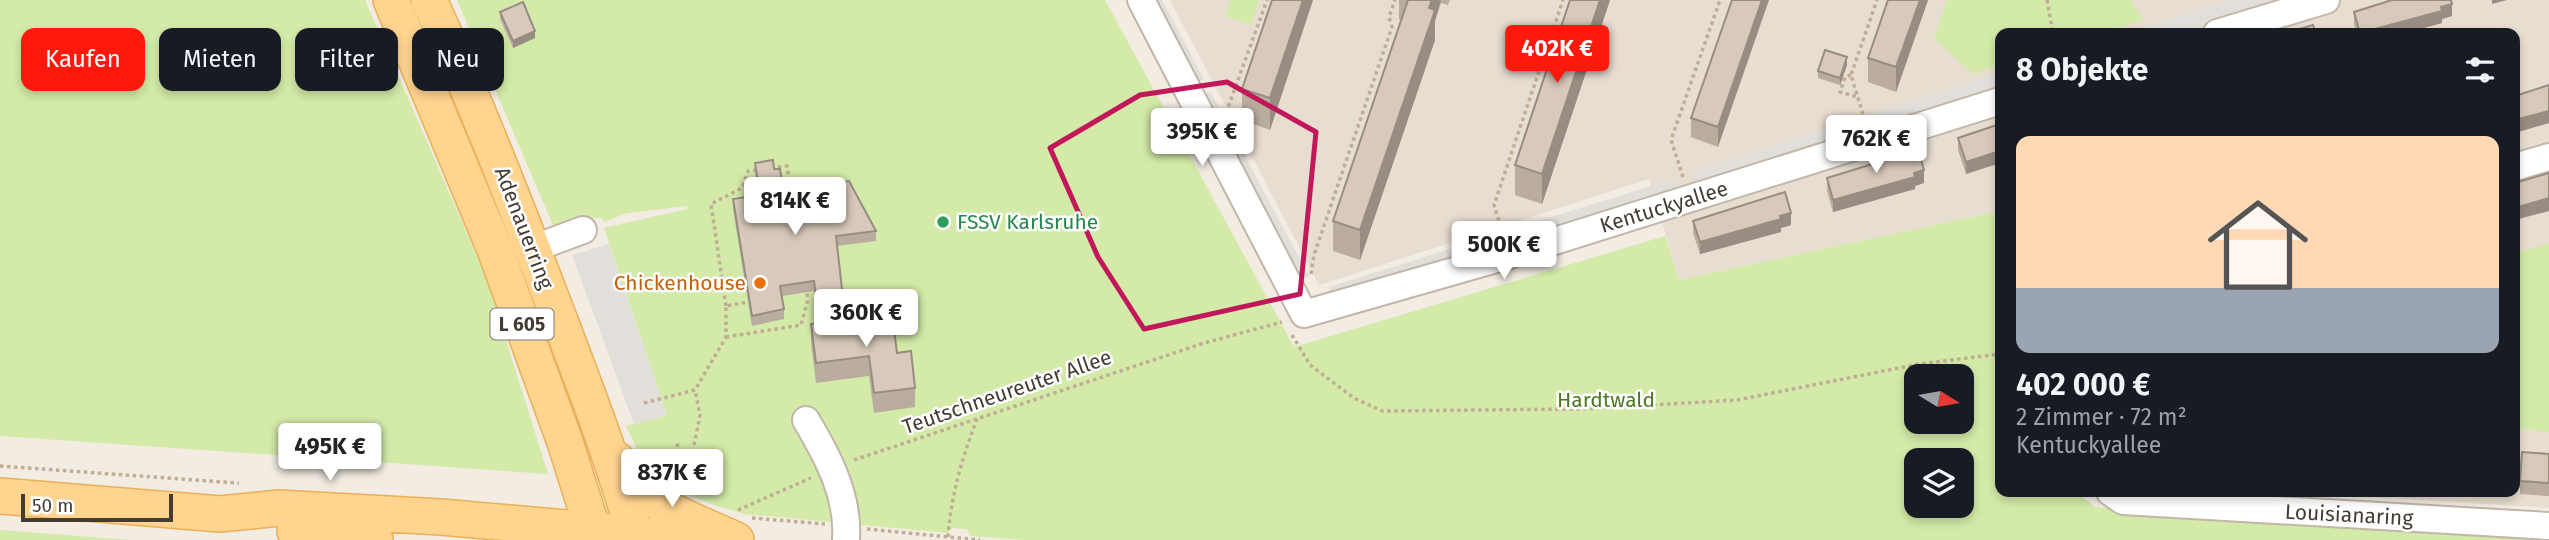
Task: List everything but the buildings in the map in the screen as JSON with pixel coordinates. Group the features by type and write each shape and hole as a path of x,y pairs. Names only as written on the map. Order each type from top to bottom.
{"main road":[{"name":"Adenauerring","path":"391,0 496,252 595,535"},
{"name":"Adenauerring","path":"429,0 482,119 532,249 604,443 635,537"},
{"path":"604,443 627,474 661,506 735,525"},
{"path":"0,496 220,514 279,508 595,535 705,540"},
{"path":"220,514 278,530 375,540"}],"street":[{"path":"1141,0 1212,136 1294,318"},
{"path":"2234,28 2326,0"},
{"name":"Kentuckyallee","path":"1294,318 1690,199 1995,103"},
{"path":"2520,166 2549,157"},
{"path":"532,249 583,230"},
{"path":"806,420 834,467 847,526 846,540"},
{"name":"Louisianaring","path":"2117,497 2123,501 2549,526"}],"path":[{"path":"1212,136 1231,105 1267,0"},
{"path":"1395,0 1389,17 1392,27 1294,318 1310,365 1354,397 1382,411 1582,409 1737,400 1919,363 1995,355"},
{"path":"1510,254 1494,205 1563,0"},
{"path":"1690,199 1671,141 1720,0"},
{"path":"1872,141 1851,75 1877,0"},
{"path":"2047,0 2052,28"},
{"path":"1851,75 1845,77 1840,92 1858,97"},
{"path":"694,445 700,415 695,390 726,337 726,306 711,204 742,188 748,171 787,166 791,192 802,191"},
{"path":"774,174 788,172"},
{"path":"726,337 801,325 808,299 806,285"},
{"path":"726,306 748,302"},
{"name":"Teutschneureuter Allee","path":"735,525 834,467 1204,343 1294,318"},
{"path":"645,403 695,390"},
{"path":"948,537 950,511 962,458 977,419"},
{"path":"669,489 674,483 678,440"}],"highlighted area":[{"path":"1227,82 1316,132 1300,294 1144,329 1098,257 1050,148 1140,95"}],"shaded area":[{"path":"1141,0 1162,0 1204,79 1187,88"},
{"path":"1170,0 2549,0 2549,508 2374,497 2520,497 2520,28 1995,28 1995,212 1679,280 1649,179 1319,285"},
{"path":"2230,0 2297,0 2207,28 2142,28"},
{"path":"1995,75 1995,95 1696,188 1691,172"},
{"path":"1210,91 1309,276 1289,286 1193,100"},
{"path":"1673,179 1678,194 1333,302 1329,287"},
{"path":"609,244 667,415 634,424 572,255"}],"green space":[{"path":"0,0 365,0 377,28 295,28 295,91 398,91 398,76 486,277 548,474 0,436"},
{"name":"Hardtwald","path":"457,0 1105,0 1294,347 1665,236 1679,280 1995,212 1995,497 2082,497 2095,507 2549,540 1025,540 970,536 967,529 952,528 948,533 745,514 691,496 654,473 641,457 626,426 667,415 604,228 687,209 688,206 627,213 604,222 602,218 589,218 555,230 496,91 504,91 504,28 469,28"},
{"path":"1230,0 1259,0 1251,25 1225,16"},
{"path":"1947,0 2131,0 2143,20 2117,28 1995,28 1995,67 1973,74 1934,38"},
{"path":"2549,244 2549,432 2520,429 2520,252"},
{"path":"0,530 131,540 0,540"}],"place":[{"name":"FSSV Karlsruhe","path":"943,222"},
{"name":"Chickenhouse","path":"760,283"}]}
